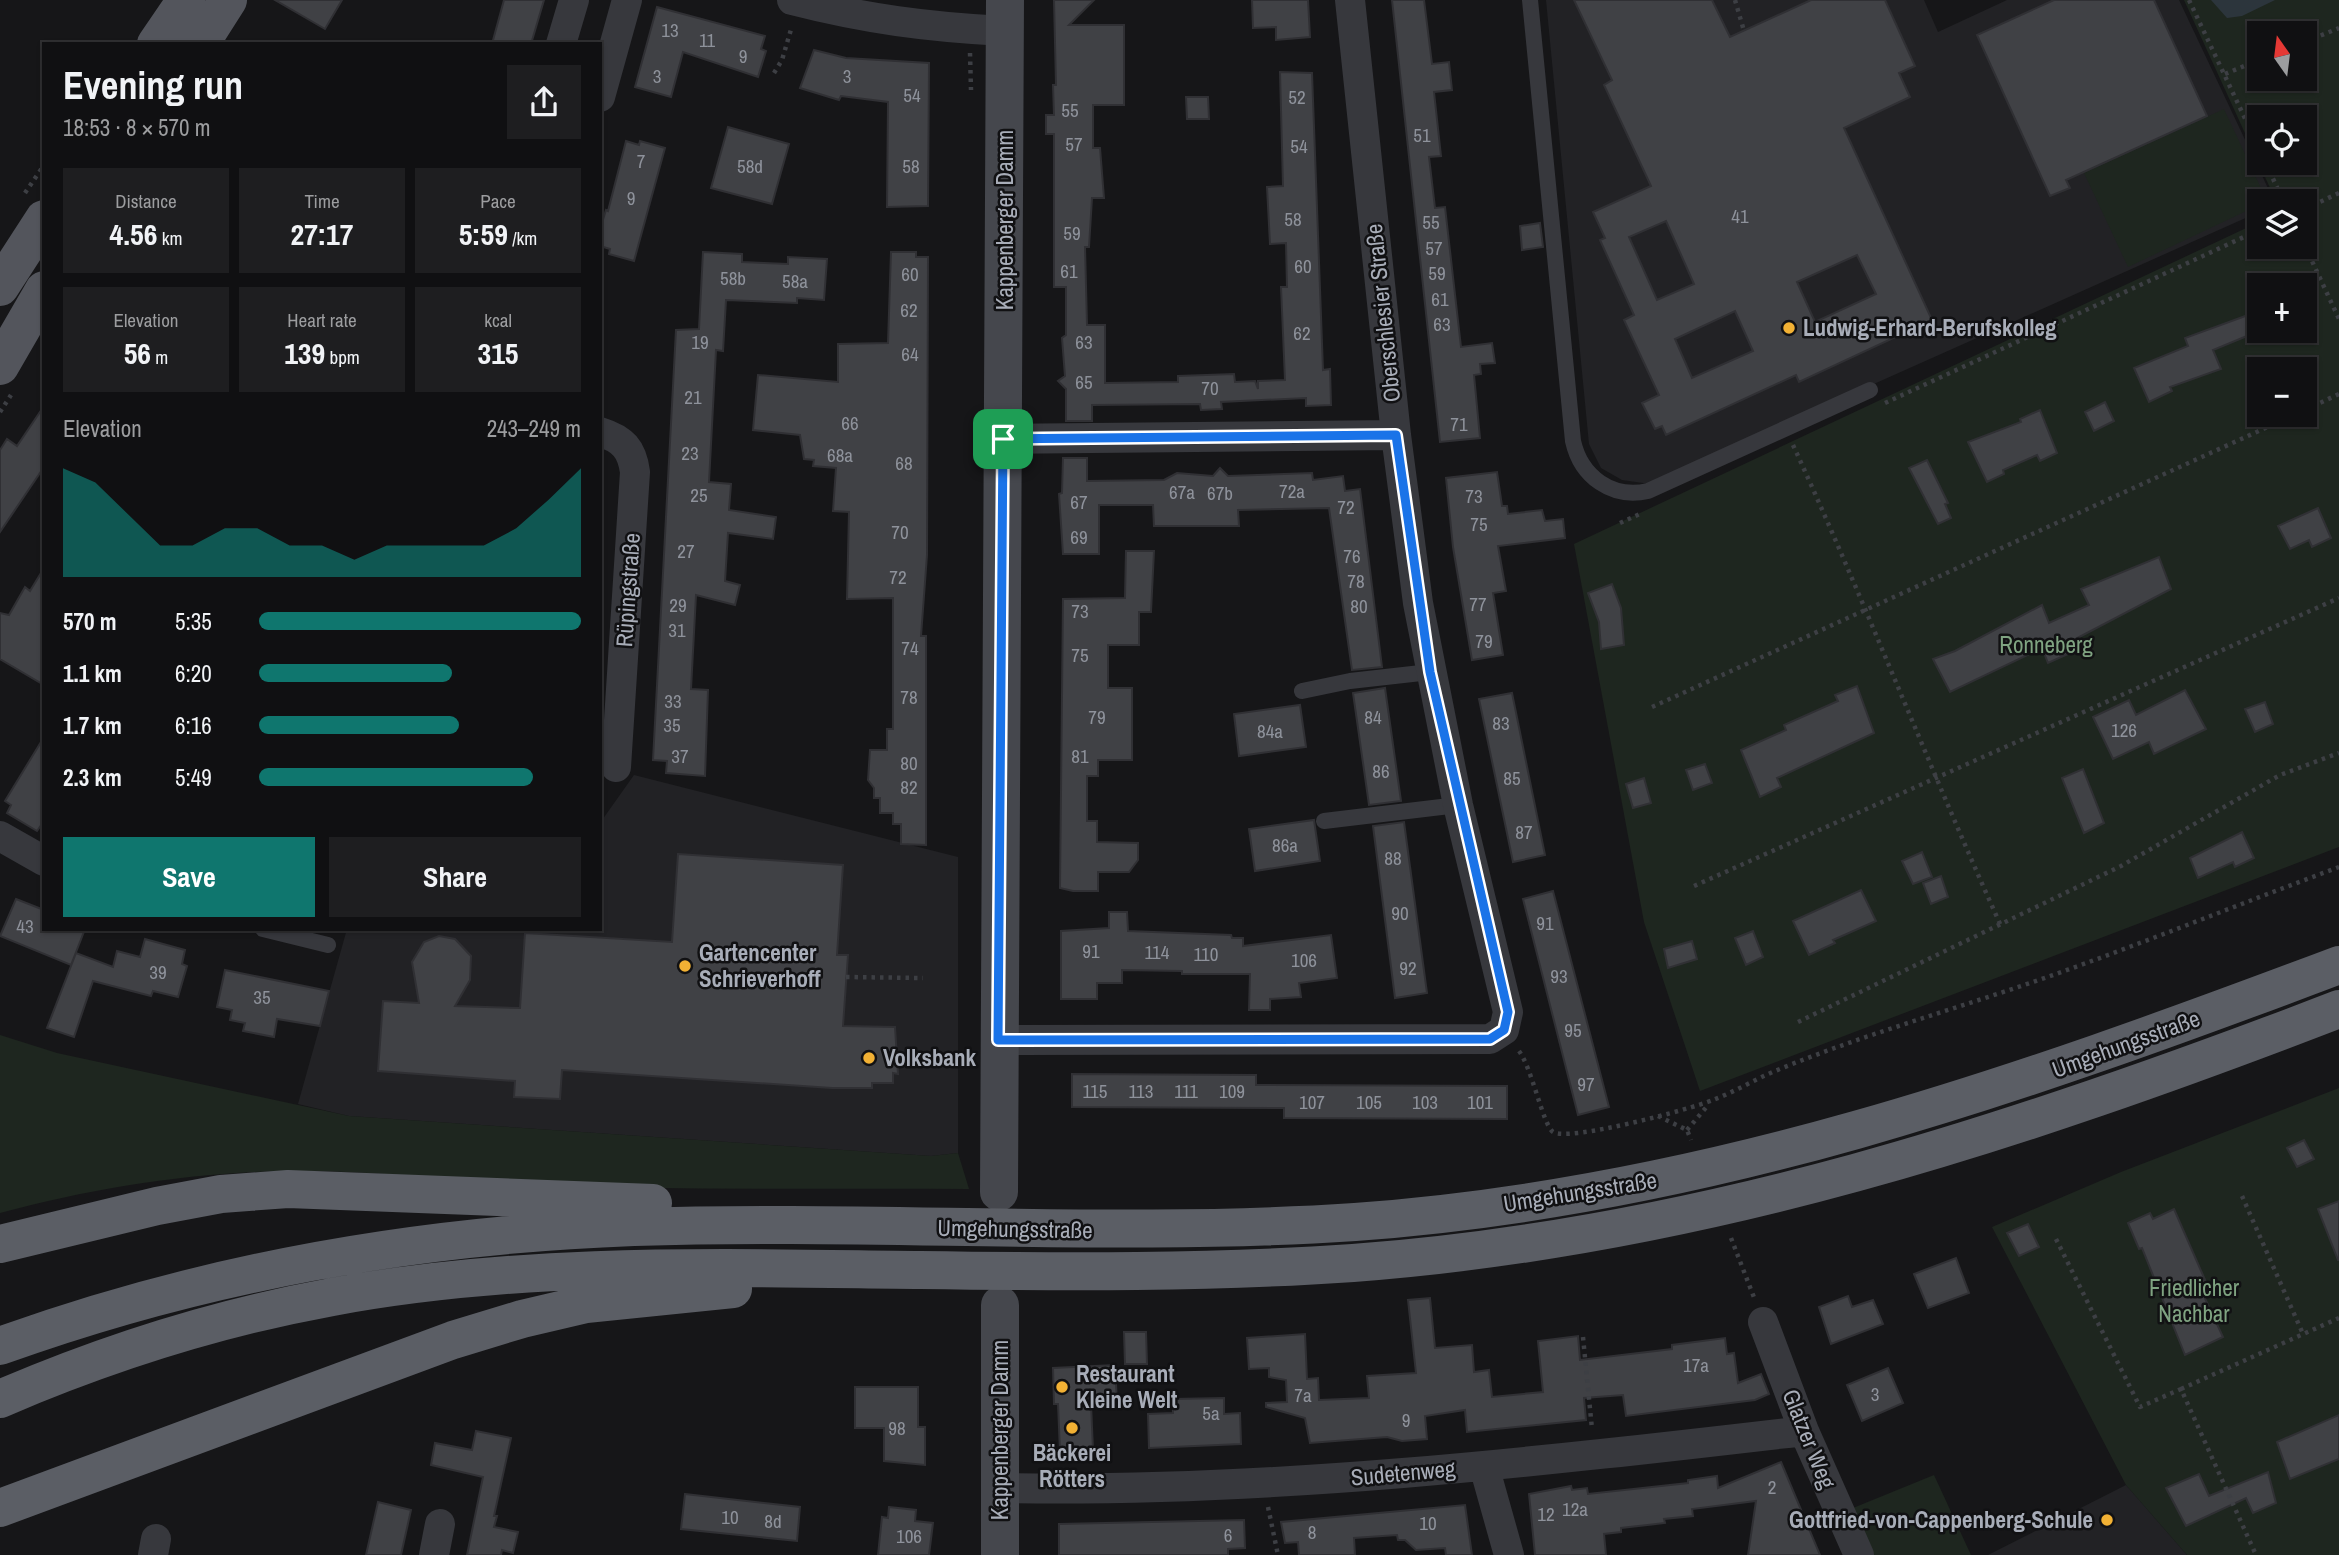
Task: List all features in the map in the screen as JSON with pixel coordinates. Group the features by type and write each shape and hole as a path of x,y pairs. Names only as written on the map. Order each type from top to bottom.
{"highway":[{"name":"Umgehungsstraße","path":"0,1346 166,1293 327,1257 417,1244 527,1233 633,1227 1096,1230 1265,1227 1448,1213 1582,1194 1776,1154 1899,1120 2074,1063 2339,965"},
{"name":"Umgehungsstraße","path":"920,1270 1164,1270 1354,1262 1509,1246 1643,1224 1773,1196 1911,1158 2093,1099 2339,1009"},
{"path":"0,1244 157,1206 221,1194 288,1189 531,1201 734,1205 788,1226"},
{"path":"0,1399 71,1368 150,1341 237,1317 335,1296 531,1273 735,1267 920,1270"},
{"path":"0,1508 453,1340 522,1319 586,1304 920,1270"}],"main road":[{"path":"157,42 186,0"},
{"path":"201,42 228,0"},
{"name":"Kappenberger Damm","path":"999,1192 1005,16"},
{"path":"3,276 42,222"},
{"path":"0,366 42,294"},
{"name":"Kappenberger Damm","path":"1000,1305 1000,1555"}],"street":[{"path":"562,42 574,0"},
{"path":"602,90 627,0"},
{"name":"Oberschlesier Straße","path":"1350,0 1396,435 1430,672 1458,806 1508,1012 1504,1030"},
{"path":"795,1 858,17 914,25 1005,16"},
{"path":"3,276 42,292"},
{"name":"Rüpingstraße","path":"602,433 617,437 627,446 633,457 635,472 616,767"},
{"path":"1003,439 1396,435"},
{"path":"0,836 42,860"},
{"path":"998,1040 1490,1039 1504,1030"},
{"name":"Glatzer Weg","path":"1763,1322 1804,1431 1859,1555"},
{"name":"Sudetenweg","path":"1001,1488 1263,1482 1484,1466 1804,1431"},
{"path":"1484,1466 1509,1555"},
{"path":"434,1555 440,1524"}],"lane":[{"path":"1530,0 1573,441 1582,466 1601,484 1613,490 1625,494 1648,491 1870,390"},
{"path":"1302,691 1350,681 1430,672"},
{"path":"1324,821 1458,806"},
{"path":"271,931 328,945"}],"path":[{"path":"1735,0 1744,31"},
{"path":"2189,0 2247,122"},
{"path":"774,74 782,60 795,1"},
{"path":"2317,36 2339,28"},
{"path":"2225,74 2247,65"},
{"path":"2317,203 2339,193"},
{"path":"1881,405 2247,236"},
{"path":"2311,259 2339,319"},
{"path":"2317,404 2339,394"},
{"path":"1652,707 2268,427"},
{"path":"1781,450 1806,439"},
{"path":"1793,445 1867,609 1934,779 2001,926"},
{"path":"1620,523 1645,512"},
{"path":"1694,886 2339,598"},
{"path":"1798,1022 2121,866 2280,775 2339,753"},
{"path":"1504,1030 1529,1064 1546,1124 1554,1132 1566,1136 1712,1101 1759,1077 1835,1048 2056,974 2339,867"},
{"path":"846,977 923,978"},
{"path":"1687,1130 1700,1111 1712,1101"},
{"path":"1657,1116 1687,1130 1692,1142"},
{"path":"2242,1196 2303,1334"},
{"path":"1731,1238 1763,1322"},
{"path":"2056,1239 2140,1407 2339,1318"},
{"path":"1583,1337 1595,1455"},
{"path":"2181,1389 2256,1555"},
{"path":"1263,1482 1278,1555"}],"shaded area":[{"name":"Ludwig-Erhard-Berufskolleg","path":"1546,0 1924,0 1938,32 2007,0 2179,0 2247,144 2247,175 2262,175 2268,189 2247,189 2247,217 1650,484 1622,480 1601,468 1589,444"},
{"path":"2211,0 2275,0 2242,16 2227,18"},
{"path":"634,775 958,857 958,1153 931,1156 349,1116 298,1104 346,931 602,931 602,820"},
{"name":"Gottfried-von-Cappenberg-Schule","path":"2126,1485 2187,1555 1988,1555"}],"green space":[{"name":"Ronneberg","path":"2184,0 2339,0 2339,847 1700,1091 1644,922 1574,544 2247,228 2247,259 2317,259 2317,189 2271,189 2264,175 2317,175 2317,105 2247,105 2247,138"},
{"path":"2224,109 2247,158 2247,175 2255,175 2261,189 2247,189 2247,211 2128,267 2084,173"},
{"path":"0,1035 57,1053 349,1116 931,1156 958,1153 969,1189 575,1186 361,1173 269,1171 192,1177 114,1188 0,1213"},
{"name":"Friedlicher Nachbar","path":"2339,1088 2339,1555 2187,1555 2126,1485 1992,1227 2121,1172"},
{"path":"1934,1475 1971,1555 1874,1555 1853,1508"}],"building":[{"path":"275,0 342,0 325,29"},
{"path":"504,0 544,0 532,42 493,42"},
{"path":"1054,0 1094,0 1069,25 1124,25 1124,105 1093,105 1093,148 1100,148 1104,198 1092,198 1089,247 1085,247 1087,325 1105,325 1105,383 1178,382 1178,376 1234,374 1235,382 1255,381 1258,389 1258,381 1285,380 1281,287 1287,287 1286,243 1270,244 1267,187 1283,186 1280,72 1312,73 1323,370 1330,369 1331,405 1306,406 1306,398 1221,402 1222,409 1201,410 1200,404 1092,405 1092,421 1066,421 1066,389 1058,381 1065,376 1062,338 1066,335 1066,287 1054,287 1054,134 1046,134 1046,115 1054,115 1053,85 1056,85"},
{"path":"1252,0 1308,0 1310,37 1276,40 1276,27 1253,28"},
{"path":"1392,0 1424,0 1432,64 1449,62 1452,90 1434,92 1441,156 1429,157 1435,208 1445,207 1461,347 1492,343 1495,363 1480,364 1481,374 1474,375 1480,438 1440,442"},
{"path":"1574,0 1712,0 1730,37 1811,0 1885,0 1915,66 1899,73 1910,97 1844,128 1932,320 1799,382 1796,375 1666,435 1662,426 1655,429 1642,403 1659,395 1624,320 1634,315 1600,240 1605,238 1593,212 1651,186 1604,85 1612,80","holes":["1666,221 1694,284 1657,300 1629,237","1857,255 1876,294 1815,322 1797,282","1735,311 1753,351 1692,378 1675,339"]},
{"path":"2054,0 2154,0 2207,116 2066,180 2070,188 2050,196 1977,35"},
{"path":"657,7 765,36 761,49 766,51 758,77 683,52 671,97 635,87"},
{"path":"814,50 846,58 929,63 928,206 887,207 888,102 841,96 839,100 800,88"},
{"path":"1186,97 1208,97 1209,119 1187,119"},
{"path":"728,127 789,144 772,204 711,188"},
{"path":"626,141 639,145 640,141 665,148 634,261 609,254 610,249 602,247 602,223 606,210 608,211"},
{"path":"1540,223 1543,247 1522,250 1520,226"},
{"path":"703,252 742,254 742,262 788,264 788,257 827,259 824,300 797,298 797,303 726,300 723,351 716,350 709,482 731,484 729,510 776,517 773,539 728,533 725,581 740,585 735,605 696,595 691,689 708,690 705,776 666,773 667,761 653,760 676,330 699,329"},
{"path":"891,252 916,252 916,257 928,257 927,555 921,636 926,636 926,845 901,844 901,824 893,824 893,813 880,813 880,798 874,798 874,788 868,780 870,750 887,750 887,729 893,729 893,598 847,599 849,512 833,511 836,468 813,466 814,460 804,459 800,435 753,430 758,375 838,382 838,344 888,343"},
{"path":"2247,315 2247,336 2213,350 2221,369 2170,387 2172,391 2149,402 2134,368 2188,346 2185,338"},
{"path":"2105,402 2114,421 2094,431 2085,412"},
{"path":"42,409 42,470 0,532 0,450 7,439 17,446"},
{"path":"2040,410 2057,453 2040,461 2037,455 2003,470 2004,474 1987,482 1968,442 2021,422 2020,419"},
{"path":"1063,458 1087,458 1087,481 1164,480 1177,473 1213,476 1220,468 1228,476 1312,473 1313,480 1343,476 1345,491 1360,489 1382,667 1352,670 1329,508 1238,510 1239,526 1154,526 1153,505 1099,505 1099,554 1063,554 1059,494 1062,493"},
{"path":"1927,460 1948,503 1945,504 1951,518 1938,524 1909,468"},
{"path":"1497,472 1502,506 1507,506 1508,514 1542,510 1545,521 1563,519 1565,538 1498,546 1506,591 1493,593 1503,655 1472,660 1453,547 1446,478"},
{"path":"2318,508 2331,538 2312,547 2309,540 2290,549 2278,526"},
{"path":"1126,551 1154,551 1151,612 1139,612 1139,645 1108,645 1108,688 1132,688 1132,760 1098,760 1098,776 1087,776 1087,821 1097,821 1097,842 1138,843 1138,860 1129,872 1098,872 1098,891 1073,891 1060,888 1063,599 1125,598"},
{"path":"2159,557 2171,589 2064,645 2068,654 2048,663 2042,648 1950,692 1933,659 1955,651 2042,605 2049,623 2089,605 2081,589"},
{"path":"42,571 42,684 0,659 0,613 9,615 25,587 30,591"},
{"path":"1612,584 1621,608 1624,645 1601,649 1599,622 1588,593"},
{"path":"1857,686 1874,733 1777,778 1781,787 1760,797 1741,750 1786,730 1784,725 1838,701 1835,695"},
{"path":"1385,688 1401,801 1369,805 1353,693"},
{"path":"2185,690 2206,729 2154,754 2149,742 2113,759 2093,717 2129,700 2136,715"},
{"path":"1512,693 1545,855 1513,862 1479,699"},
{"path":"2265,702 2273,724 2255,732 2245,709"},
{"path":"1300,705 1306,747 1239,756 1234,714"},
{"path":"42,740 42,824 37,831 7,813 11,805 5,801"},
{"path":"1705,764 1712,783 1693,790 1686,770"},
{"path":"2083,769 2104,823 2084,833 2062,778"},
{"path":"1644,778 1651,803 1633,808 1626,784"},
{"path":"1314,820 1320,861 1255,871 1249,829"},
{"path":"1404,822 1427,993 1395,998 1373,826"},
{"path":"2242,832 2254,858 2235,867 2233,862 2198,878 2190,858"},
{"path":"1922,852 1932,877 1913,884 1902,861"},
{"name":"Gartencenter Schrieverhoff","path":"678,854 843,865 837,955 848,955 843,1026 895,1027 898,1074 893,1073 893,1083 872,1083 872,1088 832,1088 562,1070 560,1099 514,1097 515,1081 378,1071 383,1001 419,1003 412,962 424,942 439,936 455,939 471,956 470,980 455,1006 520,1008 525,933 672,942"},
{"path":"1941,876 1948,897 1931,904 1923,883"},
{"path":"1861,890 1876,921 1833,940 1835,943 1809,955 1793,921"},
{"path":"1553,891 1609,1107 1578,1115 1523,899"},
{"path":"16,899 42,909 42,931 84,931 71,965 0,936"},
{"path":"1109,912 1127,912 1128,931 1231,935 1232,938 1243,938 1243,946 1331,935 1337,978 1299,983 1301,997 1270,999 1270,1010 1249,1010 1250,974 1182,974 1182,971 1122,970 1122,983 1097,983 1097,999 1061,999 1061,931 1109,928"},
{"path":"1753,931 1763,957 1746,965 1735,938"},
{"path":"145,939 185,950 182,964 187,966 178,997 153,991 151,996 93,981 74,1037 47,1028 76,953 113,967 117,951 140,957"},
{"path":"1692,941 1697,959 1668,968 1664,949"},
{"path":"225,970 329,991 320,1026 277,1019 274,1037 243,1031 245,1023 230,1020 232,1010 217,1007"},
{"path":"1072,1074 1256,1075 1256,1085 1507,1086 1507,1119 1284,1118 1284,1108 1072,1107"},
{"path":"2304,1140 2314,1159 2297,1167 2287,1148"},
{"path":"2339,1201 2339,1260 2338,1260 2318,1209"},
{"path":"2174,1209 2209,1289 2202,1292 2223,1337 2185,1355 2142,1248 2139,1249 2128,1223 2150,1213 2153,1219"},
{"path":"2028,1224 2039,1247 2019,1256 2007,1233"},
{"path":"1956,1258 1969,1293 1928,1308 1914,1274"},
{"path":"1848,1296 1852,1307 1873,1300 1883,1324 1831,1344 1819,1307"},
{"path":"1430,1298 1435,1348 1472,1345 1474,1372 1489,1370 1492,1397 1543,1392 1538,1341 1578,1336 1580,1360 1672,1349 1672,1345 1725,1338 1727,1354 1734,1353 1738,1383 1761,1374 1769,1394 1755,1400 1626,1416 1623,1395 1584,1398 1586,1420 1467,1432 1465,1410 1425,1416 1427,1439 1402,1441 1387,1437 1310,1443 1305,1418 1266,1407 1266,1403 1287,1402 1286,1380 1269,1377 1269,1368 1249,1369 1247,1338 1305,1334 1307,1379 1318,1378 1319,1400 1369,1398 1367,1376 1416,1373 1408,1300"},
{"path":"1124,1332 1146,1332 1147,1364 1125,1364"},
{"path":"1115,1365 1117,1403 1091,1404 1093,1450 1060,1451 1053,1368"},
{"path":"1888,1368 1903,1403 1862,1421 1847,1385"},
{"path":"855,1387 918,1387 918,1427 925,1427 925,1465 884,1461 884,1428 855,1428"},
{"path":"1224,1398 1224,1414 1240,1413 1241,1444 1149,1448 1148,1414 1173,1413 1173,1399"},
{"path":"2339,1415 2339,1459 2290,1479 2277,1442"},
{"path":"476,1431 511,1438 494,1527 518,1532 513,1553 502,1550 501,1555 467,1555 483,1477 431,1465 435,1443 472,1450"},
{"path":"1781,1462 1820,1555 1748,1555 1756,1501 1692,1509 1693,1516 1664,1519 1665,1523 1621,1528 1621,1532 1604,1534 1606,1555 1535,1555 1529,1494 1571,1486 1572,1490 1587,1488 1588,1494 1688,1483 1688,1480 1717,1476 1718,1488"},
{"path":"2268,1472 2276,1503 2253,1513 2246,1498 2186,1526 2166,1488 2199,1474 2209,1496"},
{"path":"685,1494 800,1507 797,1541 681,1529"},
{"path":"378,1502 411,1510 401,1555 366,1555"},
{"path":"1465,1505 1472,1555 1446,1555 1445,1548 1416,1550 1405,1540 1398,1540 1397,1535 1354,1538 1355,1555 1299,1555 1298,1542 1285,1543 1281,1522"},
{"path":"889,1507 916,1510 915,1521 933,1523 929,1555 878,1555 882,1517 888,1518"},
{"path":"1244,1520 1245,1548 1228,1549 1228,1555 1059,1555 1059,1524"}],"place":[{"name":"Ludwig-Erhard-Berufskolleg","path":"1789,328"},
{"name":"Gartencenter Schrieverhoff","path":"685,966"},
{"name":"Volksbank","path":"869,1058"},
{"name":"Restaurant Kleine Welt","path":"1062,1387"},
{"name":"Bäckerei Rötters","path":"1072,1428"},
{"name":"Gottfried-von-Cappenberg-Schule","path":"2107,1520"}],"route":[{"path":"1396,435 1430,672 1458,806 1508,1012 1504,1030 1490,1039 998,1040 1003,439 1396,435"}]}
